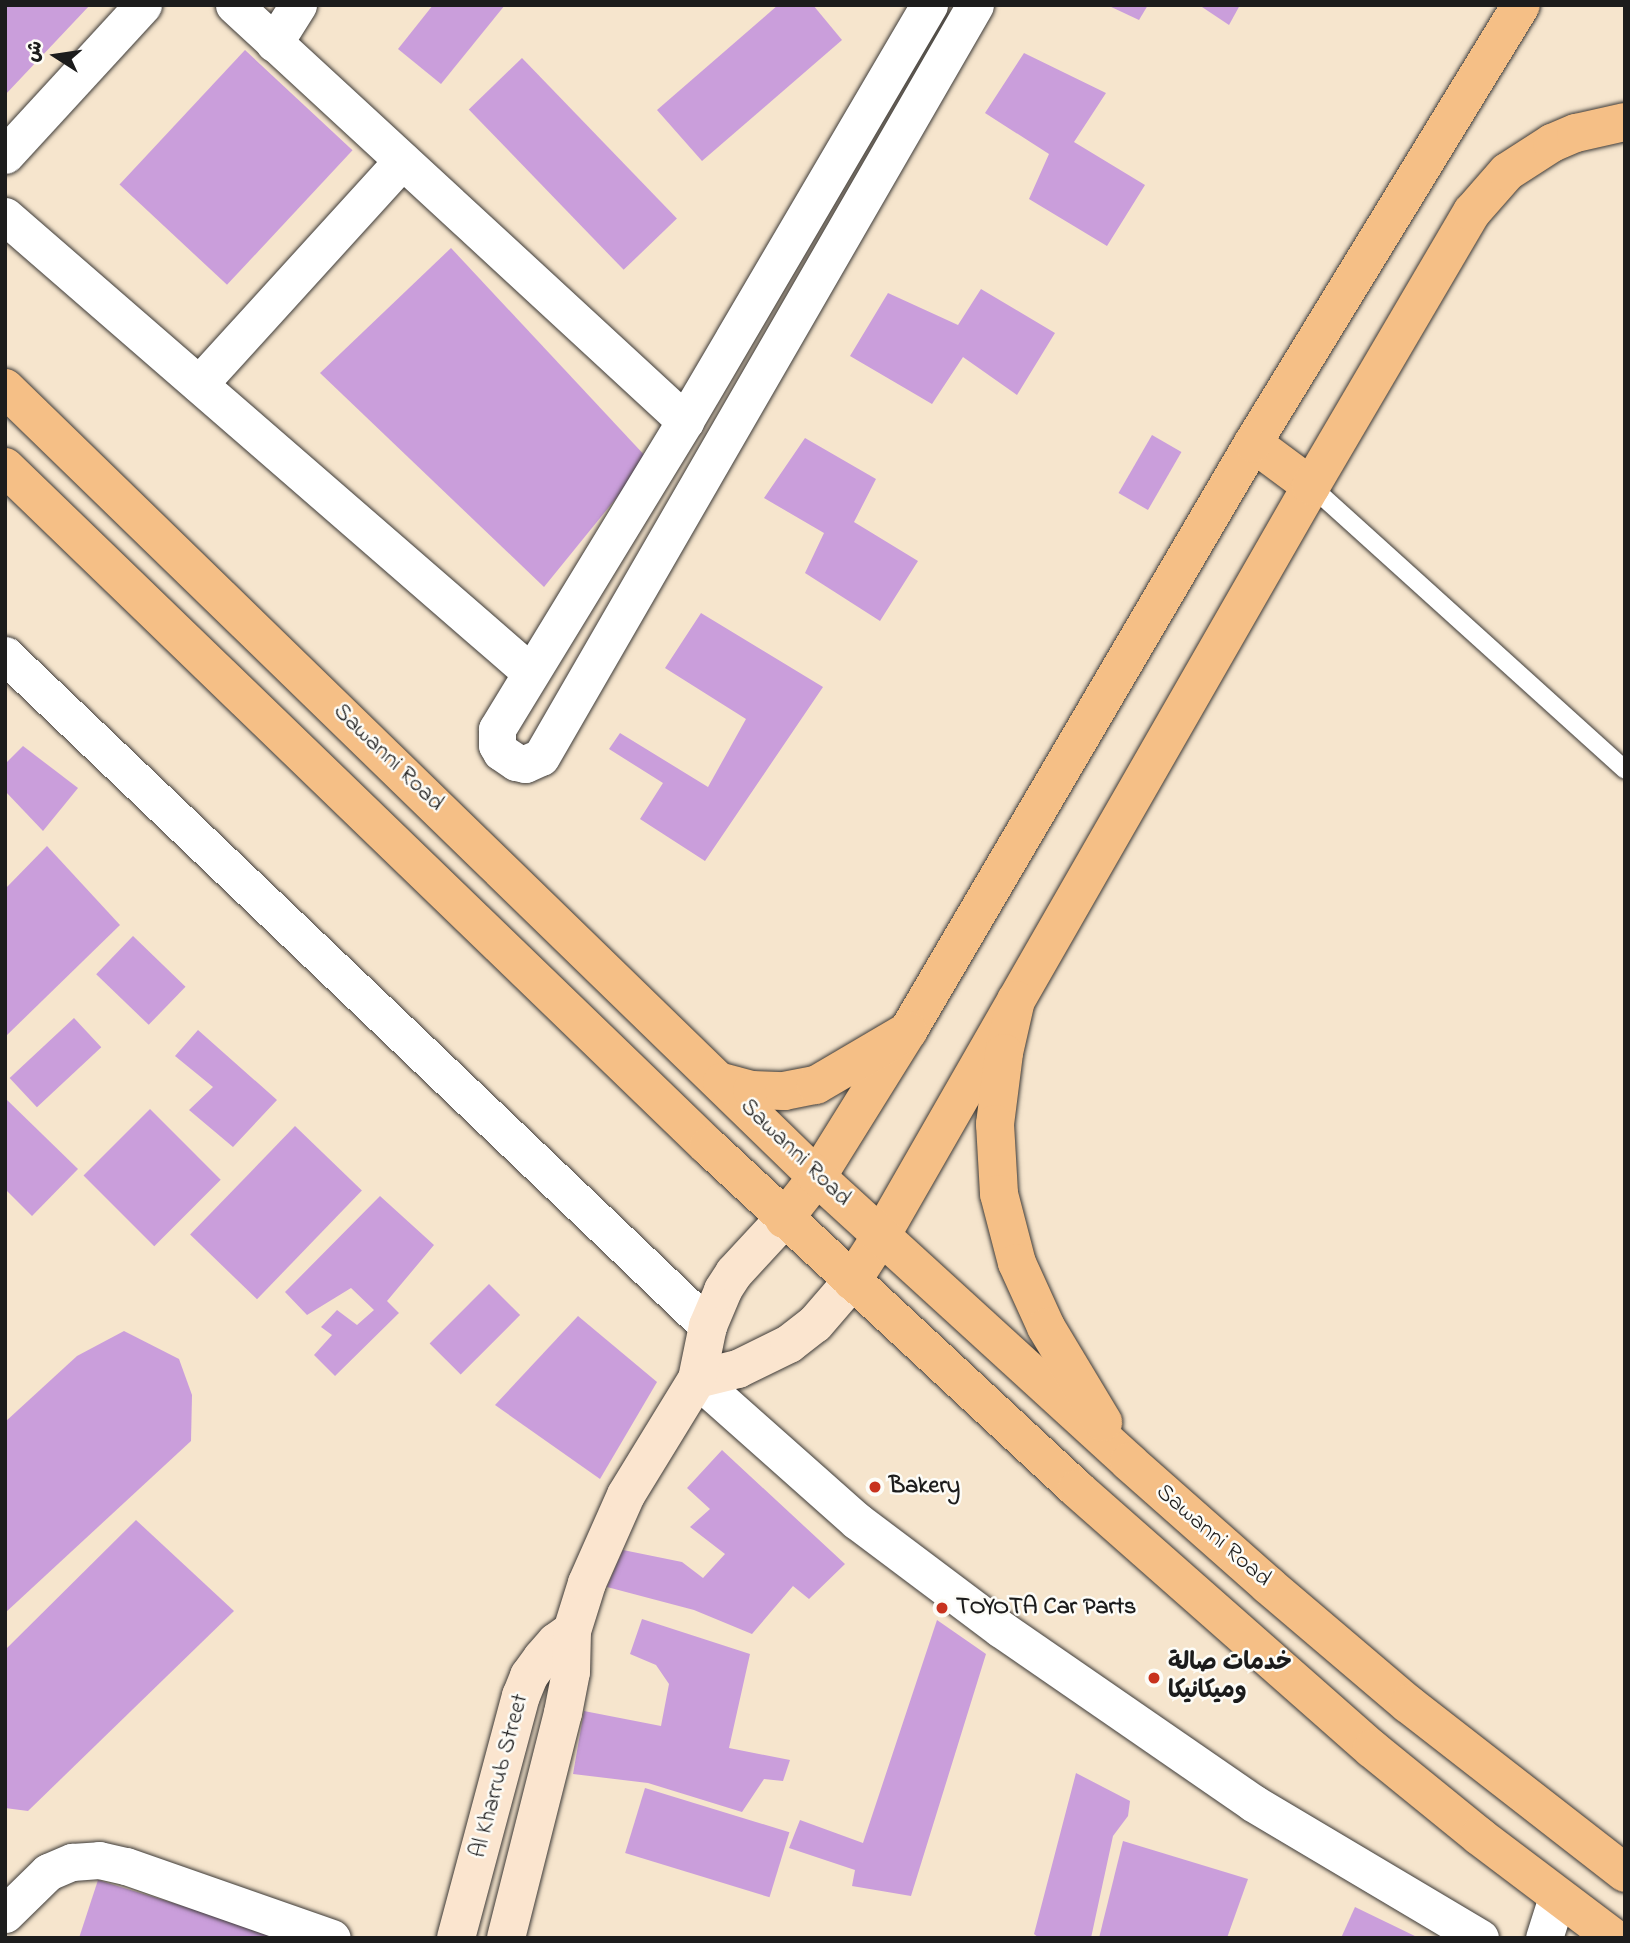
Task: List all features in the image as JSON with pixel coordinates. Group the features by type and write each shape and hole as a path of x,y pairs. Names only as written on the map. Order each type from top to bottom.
{"main road":[{"path":"784,1219 817,1177 908,1031 1252,443 1521,5"},
{"path":"697,1379 765,1359 789,1344 815,1324 852,1281 881,1236 1311,486 1472,212 1507,172 1552,143 1576,133 1625,122"},
{"name":"Sawanni Road","path":"5,388 817,1177 881,1236 1129,1462 1408,1704 1625,1873"},
{"path":"1252,443 1311,486"},
{"path":"5,467 784,1219 1224,1622 1372,1749 1557,1897 1614,1938"},
{"path":"1016,1000 1004,1053 995,1124 999,1194 1017,1263 1046,1327 1129,1462"},
{"path":"722,1082 752,1090 774,1091 816,1085 908,1031"},
{"name":"Al Kharrub Street","path":"506,1938 568,1692 572,1631 587,1583 626,1495 697,1379 708,1326 734,1273 784,1219"},
{"name":"Al Kharrub Street","path":"456,1938 521,1696 529,1676 542,1658 556,1642 572,1631"}],"street":[{"path":"5,155 143,5"},
{"path":"234,5 685,421"},
{"path":"274,43 298,5"},
{"path":"956,36 927,6 685,421 529,671 495,737 501,752 525,764 541,757 975,5"},
{"path":"199,384 402,162"},
{"path":"5,216 529,671"},
{"path":"5,655 708,1326"},
{"path":"697,1379 858,1521 1001,1629 1253,1803 1480,1938"},
{"path":"5,1914 48,1872 72,1862 99,1860 125,1866 332,1938"},
{"path":"1544,1938 1557,1897"}],"lane":[{"path":"1311,486 1625,770"}],"building":[{"path":"5,5 90,5 5,95"},
{"path":"433,5 505,5 441,84 398,49"},
{"path":"778,5 813,5 842,40 702,161 657,110"},
{"path":"1107,5 1148,5 1139,20"},
{"path":"1199,5 1240,5 1229,25"},
{"path":"245,50 353,150 227,285 120,185"},
{"path":"1024,53 1106,93 1074,142 1145,185 1107,246 1029,199 1049,154 985,113"},
{"path":"522,58 677,218 624,270 469,109"},
{"path":"451,248 648,459 544,587 320,373"},
{"path":"981,289 1055,333 1017,395 963,357 932,404 850,356 888,293 958,325"},
{"path":"1152,435 1181,452 1148,510 1118,493"},
{"path":"805,438 876,479 854,522 918,561 880,621 805,573 824,533 764,498"},
{"path":"701,613 823,687 705,861 640,819 663,783 609,749 620,733 708,787 746,719 665,668"},
{"path":"23,746 78,788 43,831 5,791 5,764"},
{"path":"47,846 120,925 5,1037 5,889"},
{"path":"133,936 186,987 149,1025 96,974"},
{"path":"74,1018 101,1047 37,1107 10,1078"},
{"path":"198,1030 277,1100 233,1147 189,1110 213,1087 175,1056"},
{"path":"5,1098 78,1169 32,1216 5,1189"},
{"path":"150,1109 221,1180 154,1246 84,1175"},
{"path":"295,1126 362,1191 257,1299 190,1235"},
{"path":"380,1196 434,1245 387,1301 399,1313 335,1376 314,1355 332,1335 321,1327 337,1310 357,1325 374,1310 351,1288 307,1315 285,1292"},
{"path":"489,1284 520,1315 461,1375 430,1343"},
{"path":"578,1316 657,1382 600,1479 495,1405"},
{"path":"124,1331 179,1359 192,1395 191,1441 5,1613 5,1422 77,1356"},
{"path":"722,1450 845,1564 809,1599 793,1586 752,1634 694,1610 607,1587 623,1550 682,1562 703,1578 725,1554 690,1527 710,1509 687,1488"},
{"path":"136,1520 234,1611 28,1811 5,1808 5,1650"},
{"path":"642,1619 750,1654 729,1748 790,1760 783,1781 764,1779 742,1812 648,1783 573,1774 584,1711 661,1726 669,1684 656,1665 630,1654"},
{"path":"937,1620 986,1654 911,1896 852,1886 855,1870 789,1848 800,1820 863,1843"},
{"path":"1076,1773 1130,1801 1128,1816 1113,1836 1091,1938 1039,1938 1034,1934"},
{"path":"645,1788 789,1832 770,1897 625,1853"},
{"path":"1123,1841 1248,1879 1227,1938 1099,1938"},
{"path":"98,1880 284,1937 284,1938 79,1938"},
{"path":"1355,1907 1419,1938 1341,1938"}],"place":[{"name":"Bakery","path":"875,1487"},
{"name":"TOYOTA Car Parts","path":"942,1608"},
{"name":"خدمات صالة وميكانيكا","path":"1154,1678"}]}
